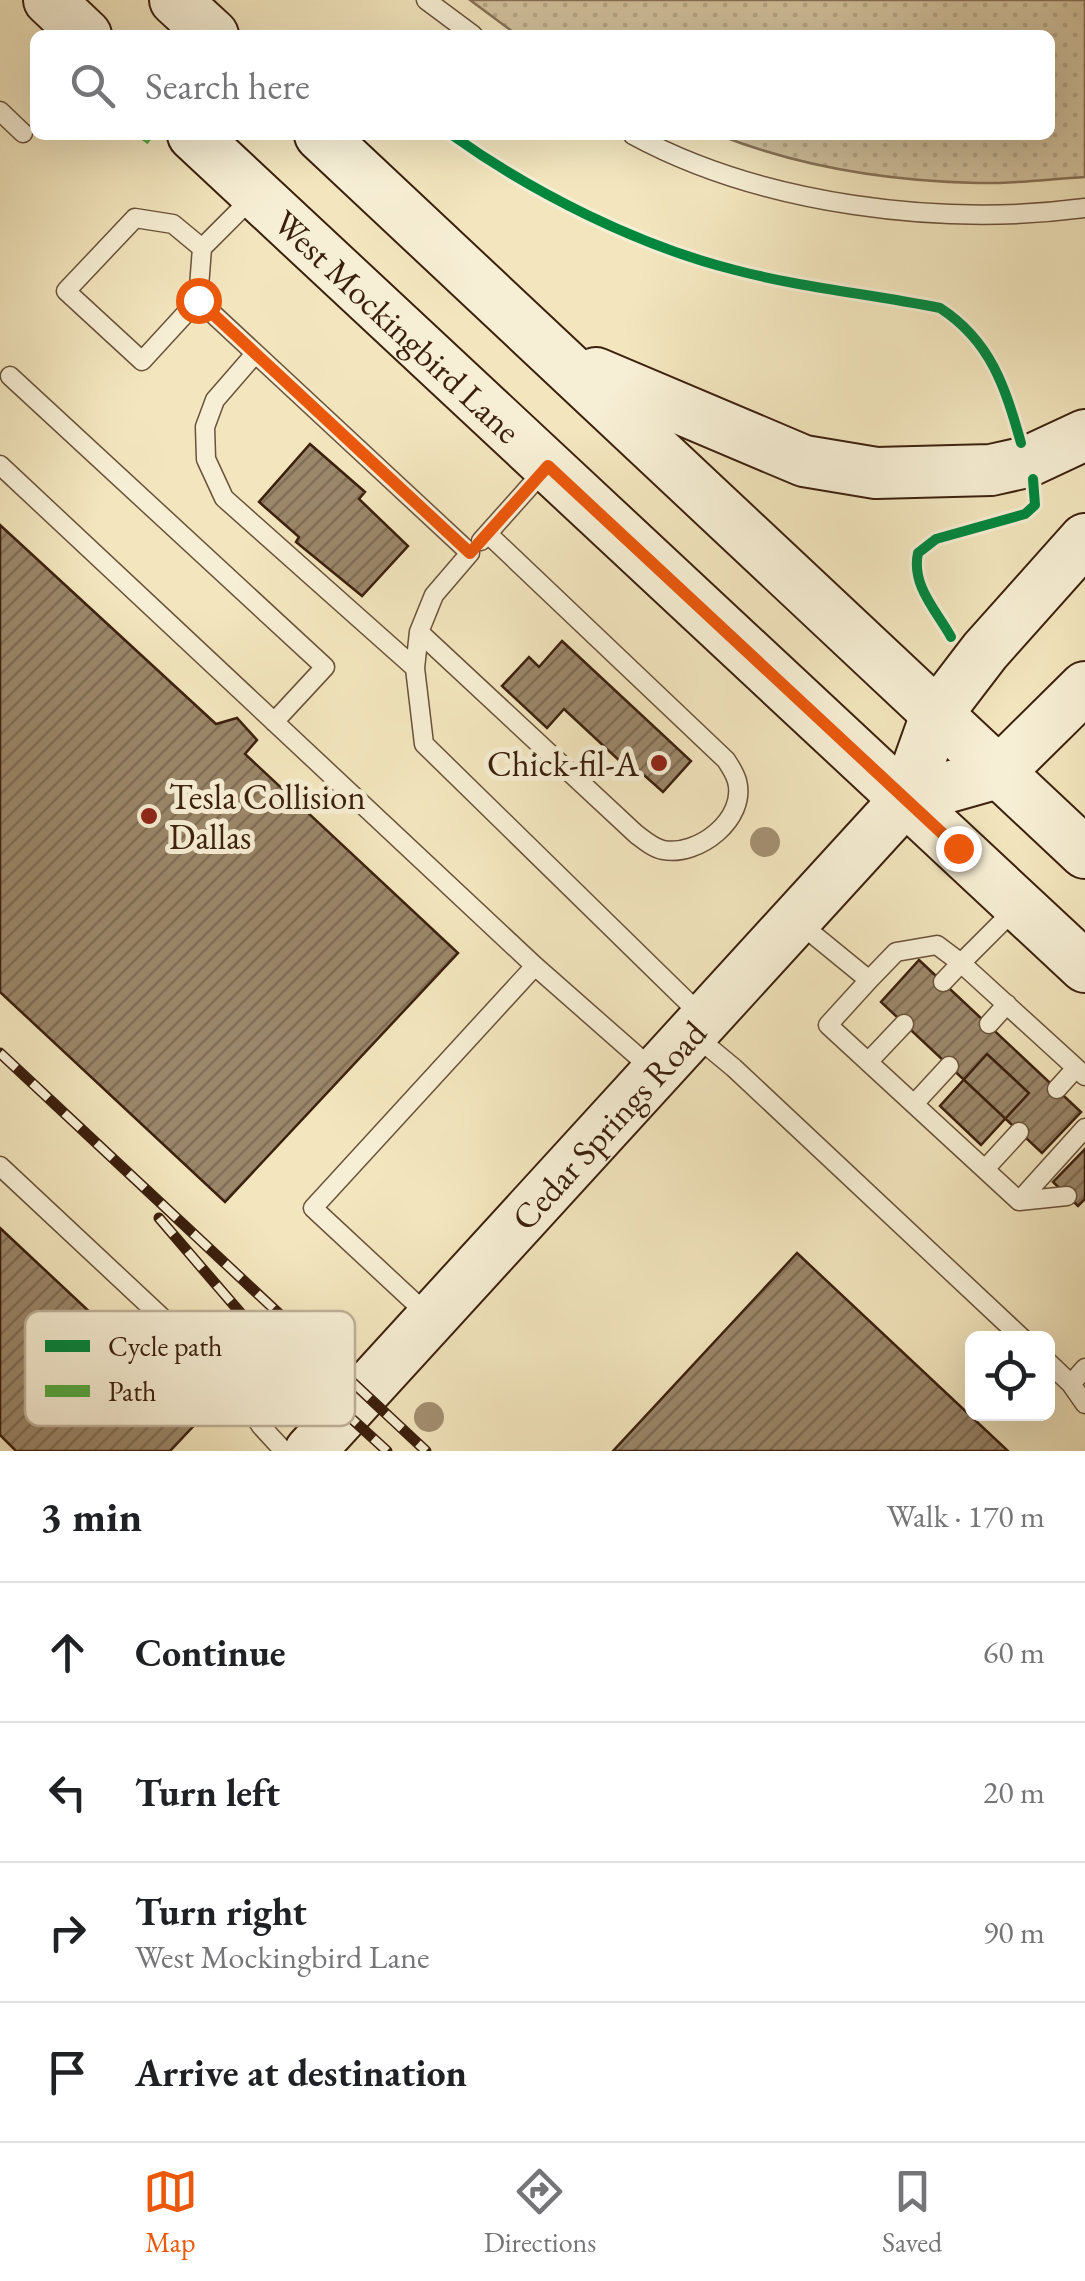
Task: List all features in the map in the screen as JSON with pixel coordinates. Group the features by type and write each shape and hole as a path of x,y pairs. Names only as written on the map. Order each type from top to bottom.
{"main road":[{"path":"49,0 81,30"},
{"path":"175,0 207,30"},
{"name":"West Mockingbird Lane","path":"199,140 1085,966"},
{"path":"325,140 1085,853"},
{"path":"559,356 804,461 876,473 990,470 1027,462 1085,435"},
{"path":"906,799 936,715 984,651 1085,538"},
{"path":"906,799 998,773 1085,687"},
{"name":"Cedar Springs Road","path":"355,1402 906,799"},
{"name":"Cedar Springs Road","path":"310,1451 333,1426"}],"lane":[{"path":"426,0 466,30"},
{"path":"0,111 23,133"},
{"path":"643,140 776,191 913,213 1036,214 1085,208"},
{"path":"202,248 173,224 135,218 66,291 142,362 198,300 202,248 256,194"},
{"path":"198,300 470,553"},
{"path":"256,354 215,400 205,428 206,459 224,498 415,668"},
{"path":"3,376 324,668 274,722"},
{"path":"0,465 534,966 656,1073"},
{"path":"548,466 434,595 419,632 415,668 424,744 698,1026 734,1068 1015,1331"},
{"path":"419,632 636,834 659,850 685,851 710,841 735,808 738,783 726,760 488,534"},
{"path":"944,982 1019,905"},
{"path":"796,920 869,980"},
{"path":"1057,1089 1081,1072 937,945 896,952 828,1025 1020,1201 1067,1196"},
{"path":"432,1318 313,1208 534,966"},
{"path":"989,1024 1007,1004"},
{"path":"868,1062 904,1024"},
{"path":"914,1104 949,1066"},
{"path":"1020,1201 1085,1128"},
{"path":"985,1169 1019,1132"},
{"path":"0,1166 156,1311"},
{"path":"1071,1384 1085,1368"},
{"path":"1055,1369 1085,1404"},
{"path":"262,1426 284,1451"}],"shaded area":[{"path":"470,0 1085,0 1085,177 990,183 911,179 813,164 733,140 1055,140 1055,30 510,30"}],"building":[{"path":"310,444 365,492 359,499 408,546 362,596 296,542 299,537 259,502"},
{"path":"0,525 216,724 237,718 257,740 245,754 458,953 225,1202 0,992"},
{"path":"562,641 691,761 663,792 627,760 623,764 564,709 547,728 502,686 529,657 539,667"},
{"path":"919,960 1081,1112 1042,1153 881,1002"},
{"path":"987,1054 1029,1093 981,1145 940,1106"},
{"path":"1085,1149 1085,1199 1078,1206 1053,1182"},
{"path":"0,1228 89,1311 25,1311 25,1426 194,1426 170,1451 16,1451 0,1435"},
{"path":"797,1253 965,1411 965,1421 976,1421 1008,1451 613,1451"}],"railway":[{"path":"0,1053 276,1311"},
{"path":"159,1218 239,1311"},
{"path":"355,1385 426,1451"},
{"path":"355,1422 387,1451"}],"cycle path":[{"path":"459,140 552,197 625,232 699,260 761,276 940,308 984,350 1002,384 1021,443"},
{"path":"951,637 921,587 918,553 936,539 1025,514 1035,505 1033,479"}],"place":[{"name":"Chick-fil-A","path":"659,763"},
{"name":"Tesla Collision Dallas","path":"149,816"}],"route":[{"path":"198,300 470,553 548,466 958,848"}]}
